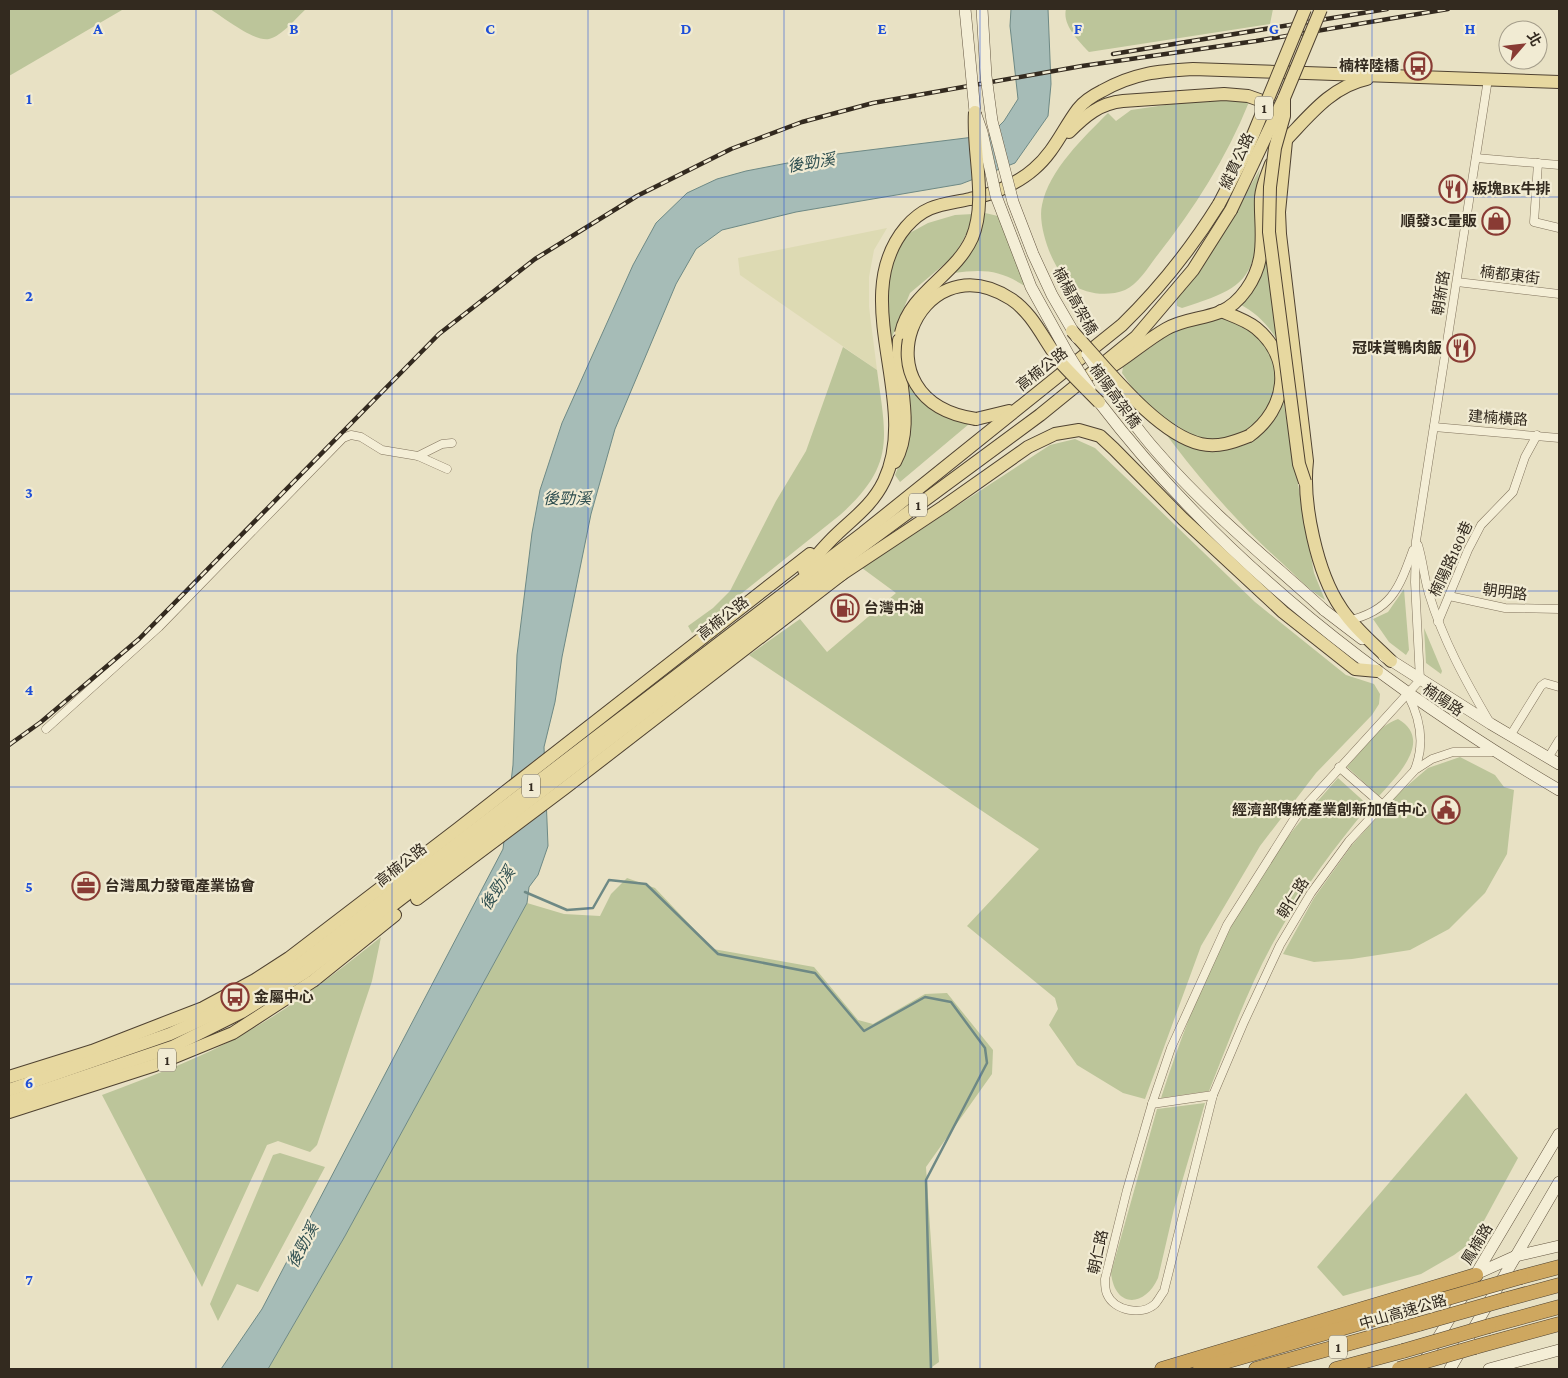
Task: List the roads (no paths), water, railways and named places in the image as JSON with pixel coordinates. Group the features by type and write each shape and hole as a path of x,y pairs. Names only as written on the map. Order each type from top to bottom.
{"highway":[{"path":"1200,1369 1559,1267"},
{"path":"1162,1369 1476,1275"},
{"name":"中山高速公路","path":"1256,1369 1559,1285"},
{"name":"1","path":"1336,1369 1559,1306"},
{"path":"1398,1369 1559,1324"}],"main road":[{"name":"高楠公路","path":"9,1102 172,1048 242,1012 304,973 500,832 565,788 788,602 845,547 1122,325 1157,291 1197,239 1219,204 1246,152 1305,9"},
{"name":"1","path":"1284,98 1321,9"},
{"path":"1057,145 1080,106 1106,89 1139,74 1193,68 1338,72 1379,76 1559,82"},
{"path":"1077,385 1123,360 1168,328 1221,311 1246,290 1256,271 1262,248 1262,189 1275,154 1330,96 1351,83 1379,76"},
{"path":"885,479 892,449 895,419 882,291 887,262 894,245 907,226 921,214 947,202 968,200 1003,188 1030,172 1082,119 1111,103 1224,94 1248,96 1265,102 1274,114 1286,141 1280,234 1306,444 1305,482"},
{"path":"1284,98 1284,116 1275,148 1270,187 1269,232 1299,464 1305,482 1317,552 1324,574 1345,621 1391,661"},
{"name":"縱貫公路","path":"1232,210 1284,98"},
{"path":"788,602 809,564 836,535 865,510 900,453 905,431 899,340 910,309 948,272 965,251 972,237 979,201 973,135 975,112"},
{"name":"高楠公路","path":"9,1090 170,1034 218,1012 297,966 564,760 788,602 839,570 1077,385 1136,337 1163,308 1194,270 1232,210"},
{"path":"1018,408 976,419 949,414 928,398 913,377 908,356 909,334 918,315 930,301 958,287 979,286 999,292 1012,299 1023,308 1062,364 1099,402"},
{"path":"1072,331 1130,394 1174,433 1201,444 1216,446 1250,436 1265,424 1277,403 1281,389 1281,364 1276,352 1256,328 1247,321 1221,311"},
{"path":"788,602 815,588 839,570 1028,447 1055,434 1079,430 1100,436 1190,525 1283,612 1355,669 1377,671"},
{"name":"高楠公路","path":"9,1077 92,1051 203,1008 255,980 289,958 673,663 773,582 836,535"},
{"path":"773,582 845,547"},
{"name":"高楠公路","path":"9,1112 155,1065 233,1034 313,981 500,832 565,775 788,602"}],"street":[{"name":"楠陽高架橋","path":"965,9 975,112 982,132 996,196 1031,287 1068,354 1099,402 1146,461 1183,500 1316,624"},
{"name":"楠楊高架橋","path":"982,9 986,76 992,121 1013,202 1033,254 1072,331 1117,400 1158,453 1211,508 1324,610 1345,621"},
{"name":"朝新路","path":"1420,680 1414,582 1416,541 1488,79"},
{"path":"1476,158 1559,165"},
{"path":"1538,163 1534,222 1559,228"},
{"name":"楠都東街","path":"1457,282 1559,294"},
{"name":"建楠橫路","path":"1434,427 1559,438"},
{"path":"46,729 159,626 335,444 351,435 360,437 382,450 418,456 448,469"},
{"name":"楠陽路180巷","path":"1438,622 1468,550 1481,525 1516,487 1525,458 1538,435"},
{"path":"418,456 442,444 452,443"},
{"name":"朝新路","path":"1345,621 1378,609 1392,598 1400,583 1416,541"},
{"name":"朝新路","path":"1416,541 1423,559 1428,592 1438,622 1464,679 1491,724"},
{"name":"朝明路","path":"1449,596 1505,608 1559,609"},
{"name":"楠陽路","path":"1316,624 1408,694 1495,752 1559,790"},
{"name":"楠陽路","path":"1391,661 1510,736 1559,764"},
{"name":"朝仁路","path":"1420,680 1296,816 1227,925 1171,1048 1152,1104 1105,1279 1107,1294 1115,1304 1127,1310 1141,1311 1154,1305 1164,1291 1213,1095 1280,945 1311,893 1348,841 1415,770 1432,760 1453,752 1495,752"},
{"path":"1510,736 1541,686 1545,683 1559,687"},
{"path":"1408,694 1416,710 1421,744 1415,770"},
{"path":"1548,758 1559,740"},
{"path":"1340,767 1383,806"},
{"path":"1152,1104 1213,1095"},
{"name":"鳳楠路","path":"1420,1369 1559,1134"},
{"path":"1450,1369 1559,1182"},
{"path":"1476,1275 1516,1256 1559,1246"},
{"path":"1489,1369 1559,1350"}],"water":[{"name":"後勁溪","path":"1011,9 1048,9 1051,84 1048,116 1015,163 961,184 796,212 722,230 696,249 676,284 615,429 591,514 562,657 555,702 544,747 548,846 538,875 529,887 527,903 345,1236 268,1369 221,1369 262,1309 503,849 513,765 517,655 532,533 540,490 562,423 633,265 656,223 687,193 717,179 746,171 829,155 990,135 1004,121 1018,99 1010,26"}],"waterway":[{"path":"525,892 567,910 593,908 609,880 646,884 718,954 815,973 864,1031 925,997 951,1002 985,1048 987,1063 926,1180 931,1369"}],"railway":[{"path":"1113,54 1387,9"},
{"path":"9,745 41,722 139,639 439,334 535,259 637,196 731,149 802,122 873,103 1082,66 1256,41 1448,9"}],"place":[{"name":"楠梓陸橋","path":"1418,66"},
{"name":"板塊BK牛排","path":"1453,189"},
{"name":"順發3C量販","path":"1496,221"},
{"name":"冠味賞鴨肉飯","path":"1461,348"},
{"name":"台灣中油","path":"845,608"},
{"name":"經濟部傳統產業創新加值中心","path":"1446,810"},
{"name":"台灣風力發電產業協會","path":"86,886"},
{"name":"金屬中心","path":"235,997"}]}
